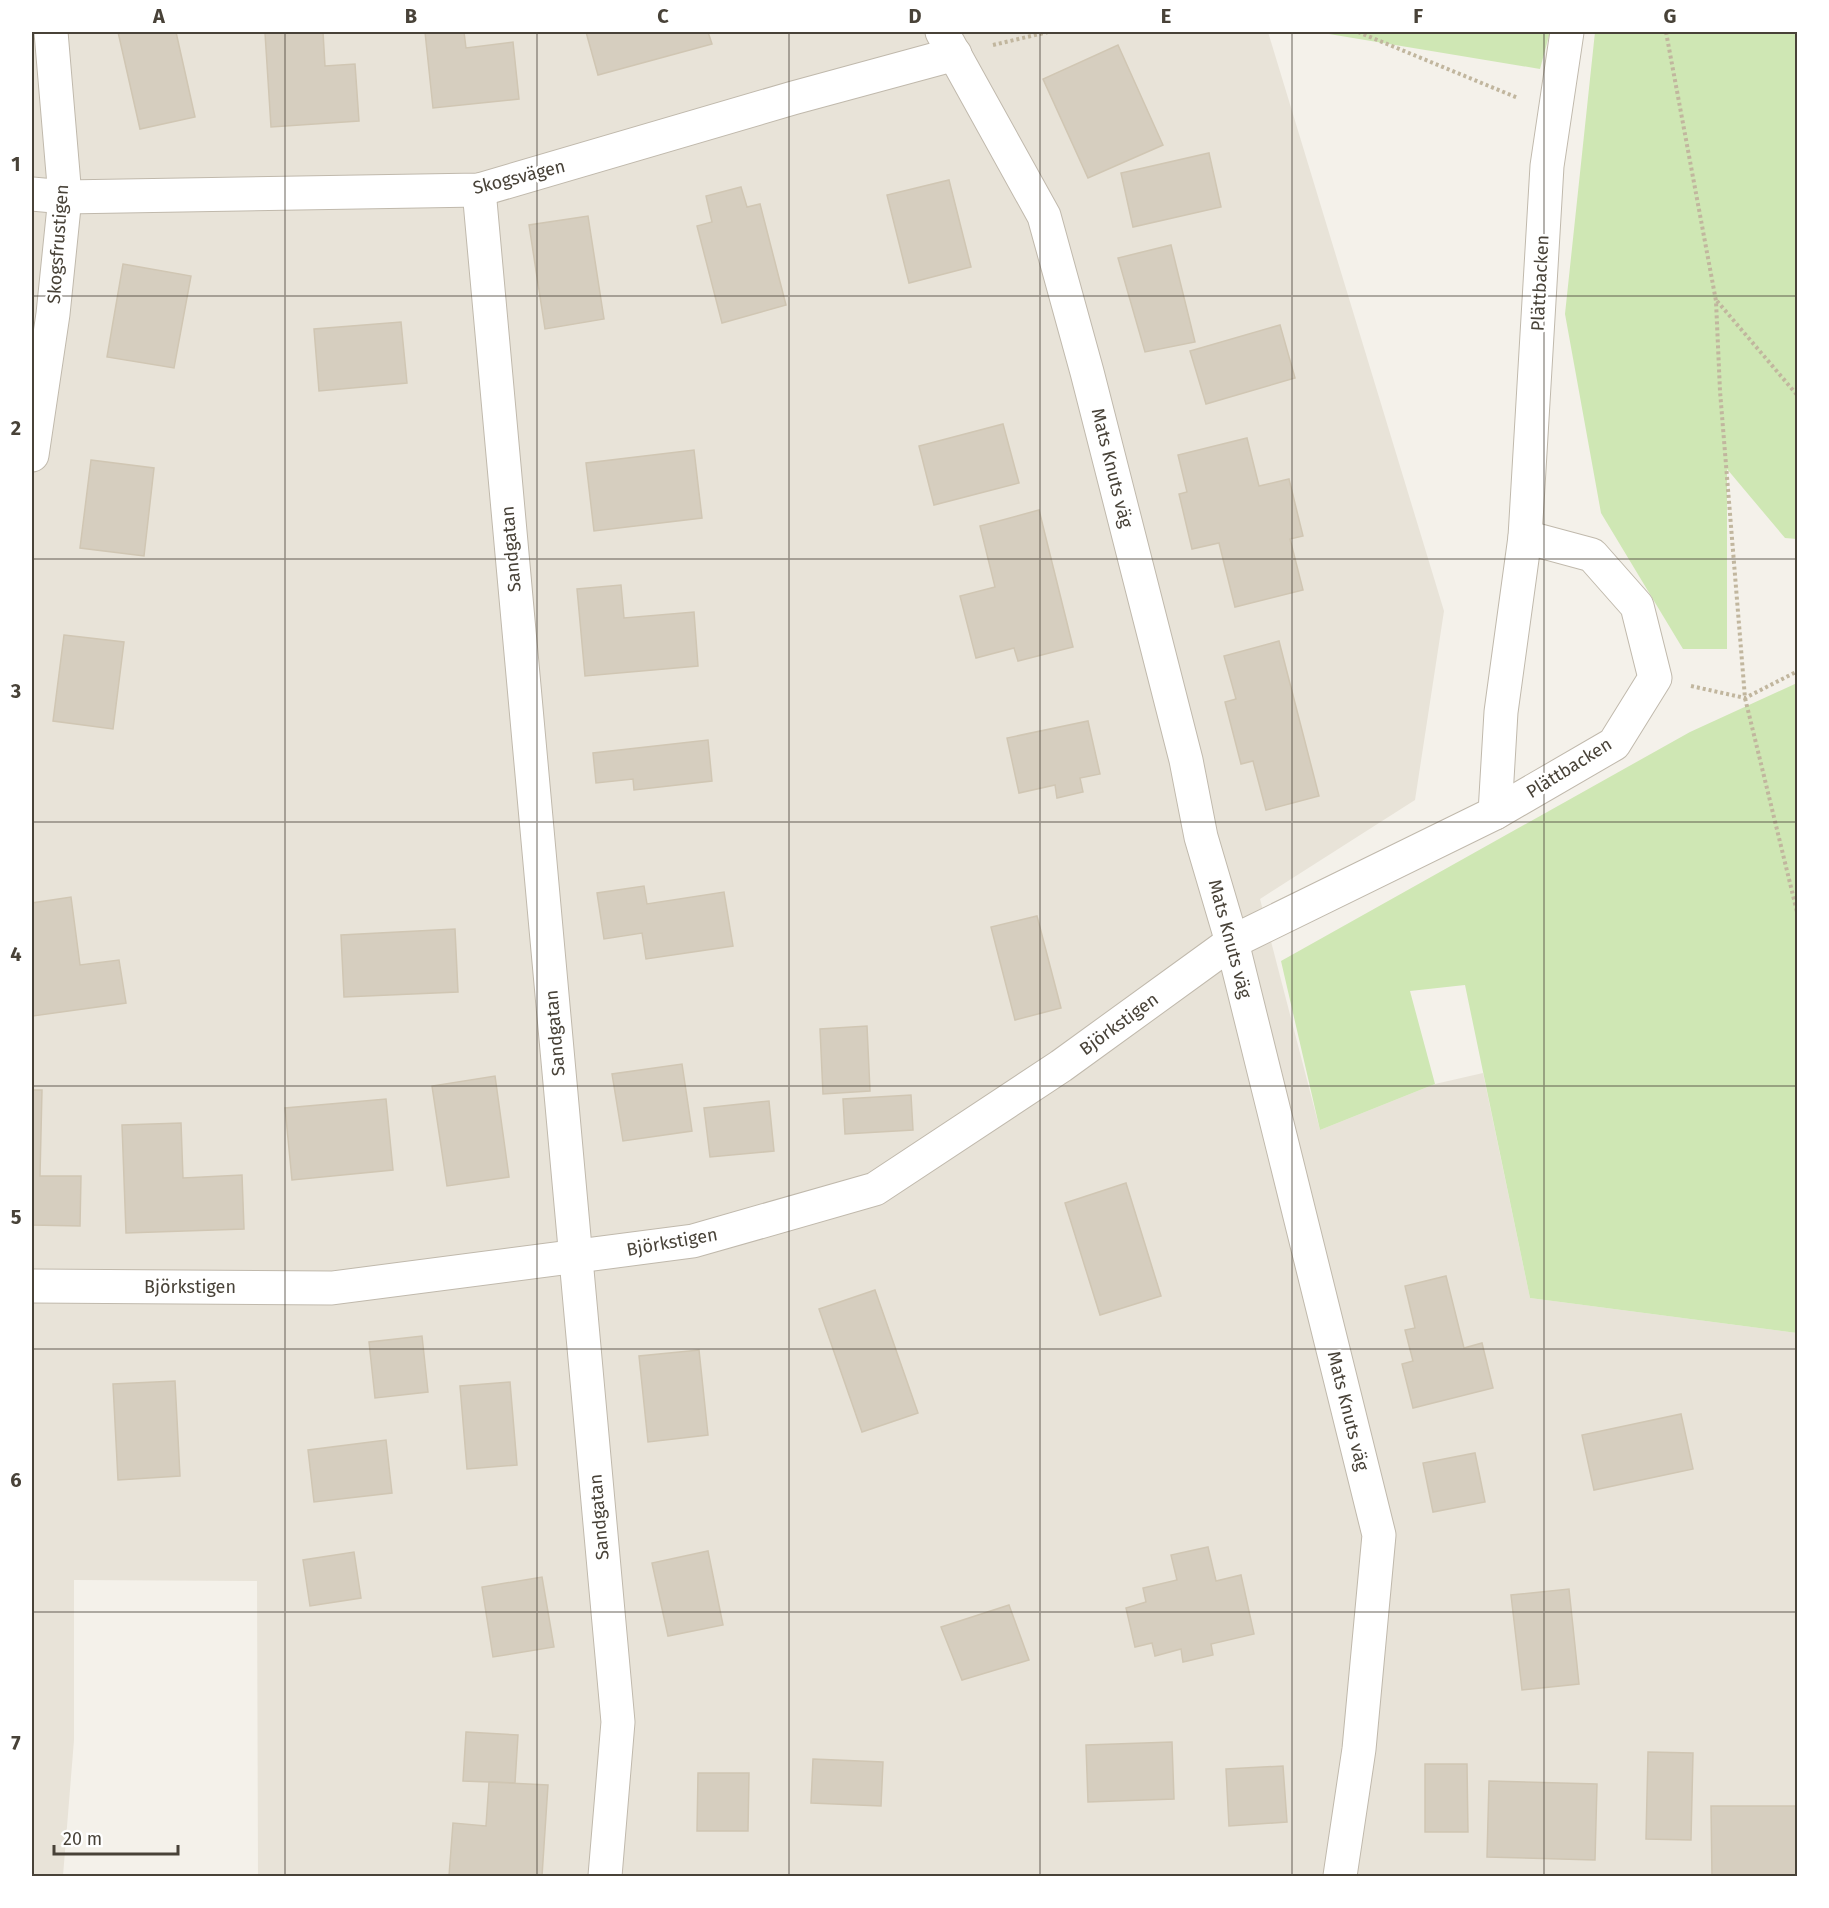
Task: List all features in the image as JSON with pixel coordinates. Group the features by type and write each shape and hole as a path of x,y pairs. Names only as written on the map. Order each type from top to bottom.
{"street":[{"name":"Skogsfrustigen","path":"32,455 53,314 65,197 51,32"},
{"name":"Plättbacken","path":"1495,813 1501,712 1525,537 1547,166 1568,32"},
{"name":"Skogsvägen","path":"32,194 65,197 479,190 794,98 948,43"},
{"name":"Mats Knuts väg","path":"948,43 1044,216 1088,372 1186,760 1201,837 1232,942 1379,1534 1359,1749 1340,1876"},
{"name":"Sandgatan","path":"479,190 618,1722 605,1876"},
{"path":"1525,537 1592,555 1637,606 1655,678"},
{"name":"Plättbacken","path":"1232,942 1495,813 1614,744 1655,678"},
{"name":"Björkstigen","path":"32,1286 332,1288 693,1241 874,1189 1061,1066 1232,942"}],"path":[{"path":"948,43 1048,32"},
{"path":"1358,32 1555,114"},
{"path":"1666,32 1716,301 1720,391 1745,698 1797,916"},
{"path":"1716,301 1797,396"},
{"path":"1655,678 1745,698 1797,671"}],"shaded area":[{"path":"32,32 1268,32 1444,611 1415,800 1260,899 1320,1130 1435,1084 1483,1073 1530,1298 1797,1333 1797,1876 258,1876 257,1581 74,1580 74,1740 63,1876 32,1876"}],"green space":[{"path":"1317,32 1550,32 1540,69"},
{"path":"1595,32 1797,32 1797,539 1785,538 1727,469 1727,649 1683,649 1601,513 1565,314"},
{"path":"1797,683 1797,1333 1530,1298 1465,985 1410,991 1435,1084 1320,1130 1281,961 1690,732"}],"building":[{"path":"118,32 176,32 195,117 140,129"},
{"path":"323,32 325,66 355,64 359,121 271,127 265,33"},
{"path":"425,32 464,32 466,48 513,42 519,99 433,108"},
{"path":"586,32 708,32 712,44 598,75"},
{"path":"1118,45 1163,145 1088,178 1043,79"},
{"path":"1209,153 1221,207 1133,227 1121,173"},
{"path":"949,180 971,267 909,283 887,195"},
{"path":"741,187 747,207 760,204 786,305 722,323 697,226 712,222 706,196"},
{"path":"588,216 604,319 545,329 529,225"},
{"path":"1171,245 1195,342 1145,352 1118,258"},
{"path":"123,264 191,276 174,368 107,357"},
{"path":"401,322 407,383 319,391 314,329"},
{"path":"1280,325 1295,378 1206,404 1190,351"},
{"path":"1003,424 1019,483 934,505 919,446"},
{"path":"1247,438 1259,486 1289,479 1303,536 1290,539 1303,590 1235,607 1219,543 1192,549 1179,494 1187,492 1178,455"},
{"path":"694,450 702,518 594,531 586,463"},
{"path":"91,460 154,468 144,556 80,548"},
{"path":"1039,510 1073,647 1018,661 1014,648 976,658 960,596 995,587 980,526"},
{"path":"621,585 624,618 694,612 698,666 585,676 577,589"},
{"path":"64,635 124,642 113,729 53,721"},
{"path":"1279,641 1319,796 1266,810 1253,761 1241,764 1225,702 1236,699 1224,656"},
{"path":"1088,721 1100,774 1080,778 1083,792 1057,798 1055,785 1019,793 1007,738"},
{"path":"708,740 712,781 634,790 633,779 596,783 593,753"},
{"path":"644,886 647,904 724,892 733,946 646,959 642,933 604,939 597,893"},
{"path":"71,897 80,965 119,960 126,1003 33,1016 32,903"},
{"path":"1037,916 1061,1008 1015,1020 991,927"},
{"path":"455,929 458,992 344,997 341,935"},
{"path":"867,1026 870,1091 823,1094 820,1029"},
{"path":"682,1064 692,1131 623,1141 612,1074"},
{"path":"495,1076 509,1177 447,1186 432,1086"},
{"path":"32,1090 42,1090 40,1176 81,1176 80,1226 32,1225"},
{"path":"911,1095 913,1130 845,1134 843,1099"},
{"path":"386,1099 393,1170 292,1180 285,1108"},
{"path":"769,1101 774,1151 710,1157 704,1108"},
{"path":"181,1123 183,1178 242,1175 244,1229 126,1233 122,1125"},
{"path":"1126,1183 1161,1296 1100,1315 1065,1203"},
{"path":"1446,1276 1464,1348 1482,1343 1493,1388 1413,1408 1402,1364 1413,1361 1405,1330 1415,1328 1405,1286"},
{"path":"875,1290 918,1413 862,1432 819,1309"},
{"path":"422,1336 428,1392 375,1398 369,1342"},
{"path":"699,1350 708,1435 648,1442 639,1356"},
{"path":"175,1381 180,1476 118,1480 113,1384"},
{"path":"510,1382 517,1465 467,1469 460,1386"},
{"path":"1681,1414 1693,1469 1594,1490 1582,1435"},
{"path":"386,1440 392,1493 314,1502 308,1450"},
{"path":"1475,1453 1485,1502 1433,1512 1423,1463"},
{"path":"1208,1547 1216,1581 1241,1575 1254,1634 1211,1644 1213,1655 1183,1662 1181,1649 1155,1656 1152,1643 1135,1647 1126,1608 1146,1602 1143,1588 1177,1580 1171,1555"},
{"path":"708,1551 723,1625 668,1636 652,1563"},
{"path":"354,1552 361,1598 310,1606 303,1560"},
{"path":"542,1577 554,1647 493,1657 482,1587"},
{"path":"1569,1589 1579,1684 1522,1690 1511,1595"},
{"path":"1009,1605 1029,1660 962,1680 941,1627"},
{"path":"466,1732 518,1735 515,1783 463,1781"},
{"path":"1172,1742 1174,1799 1088,1802 1086,1745"},
{"path":"1648,1752 1693,1753 1691,1840 1646,1839"},
{"path":"813,1759 883,1762 881,1806 811,1803"},
{"path":"1425,1764 1467,1764 1468,1832 1425,1832"},
{"path":"1283,1766 1287,1822 1229,1826 1226,1769"},
{"path":"698,1773 749,1773 748,1831 697,1831"},
{"path":"1489,1781 1597,1784 1595,1860 1487,1857"},
{"path":"489,1782 548,1785 542,1876 449,1876 453,1823 486,1826"},
{"path":"1711,1806 1798,1806 1798,1876 1712,1876"}]}
